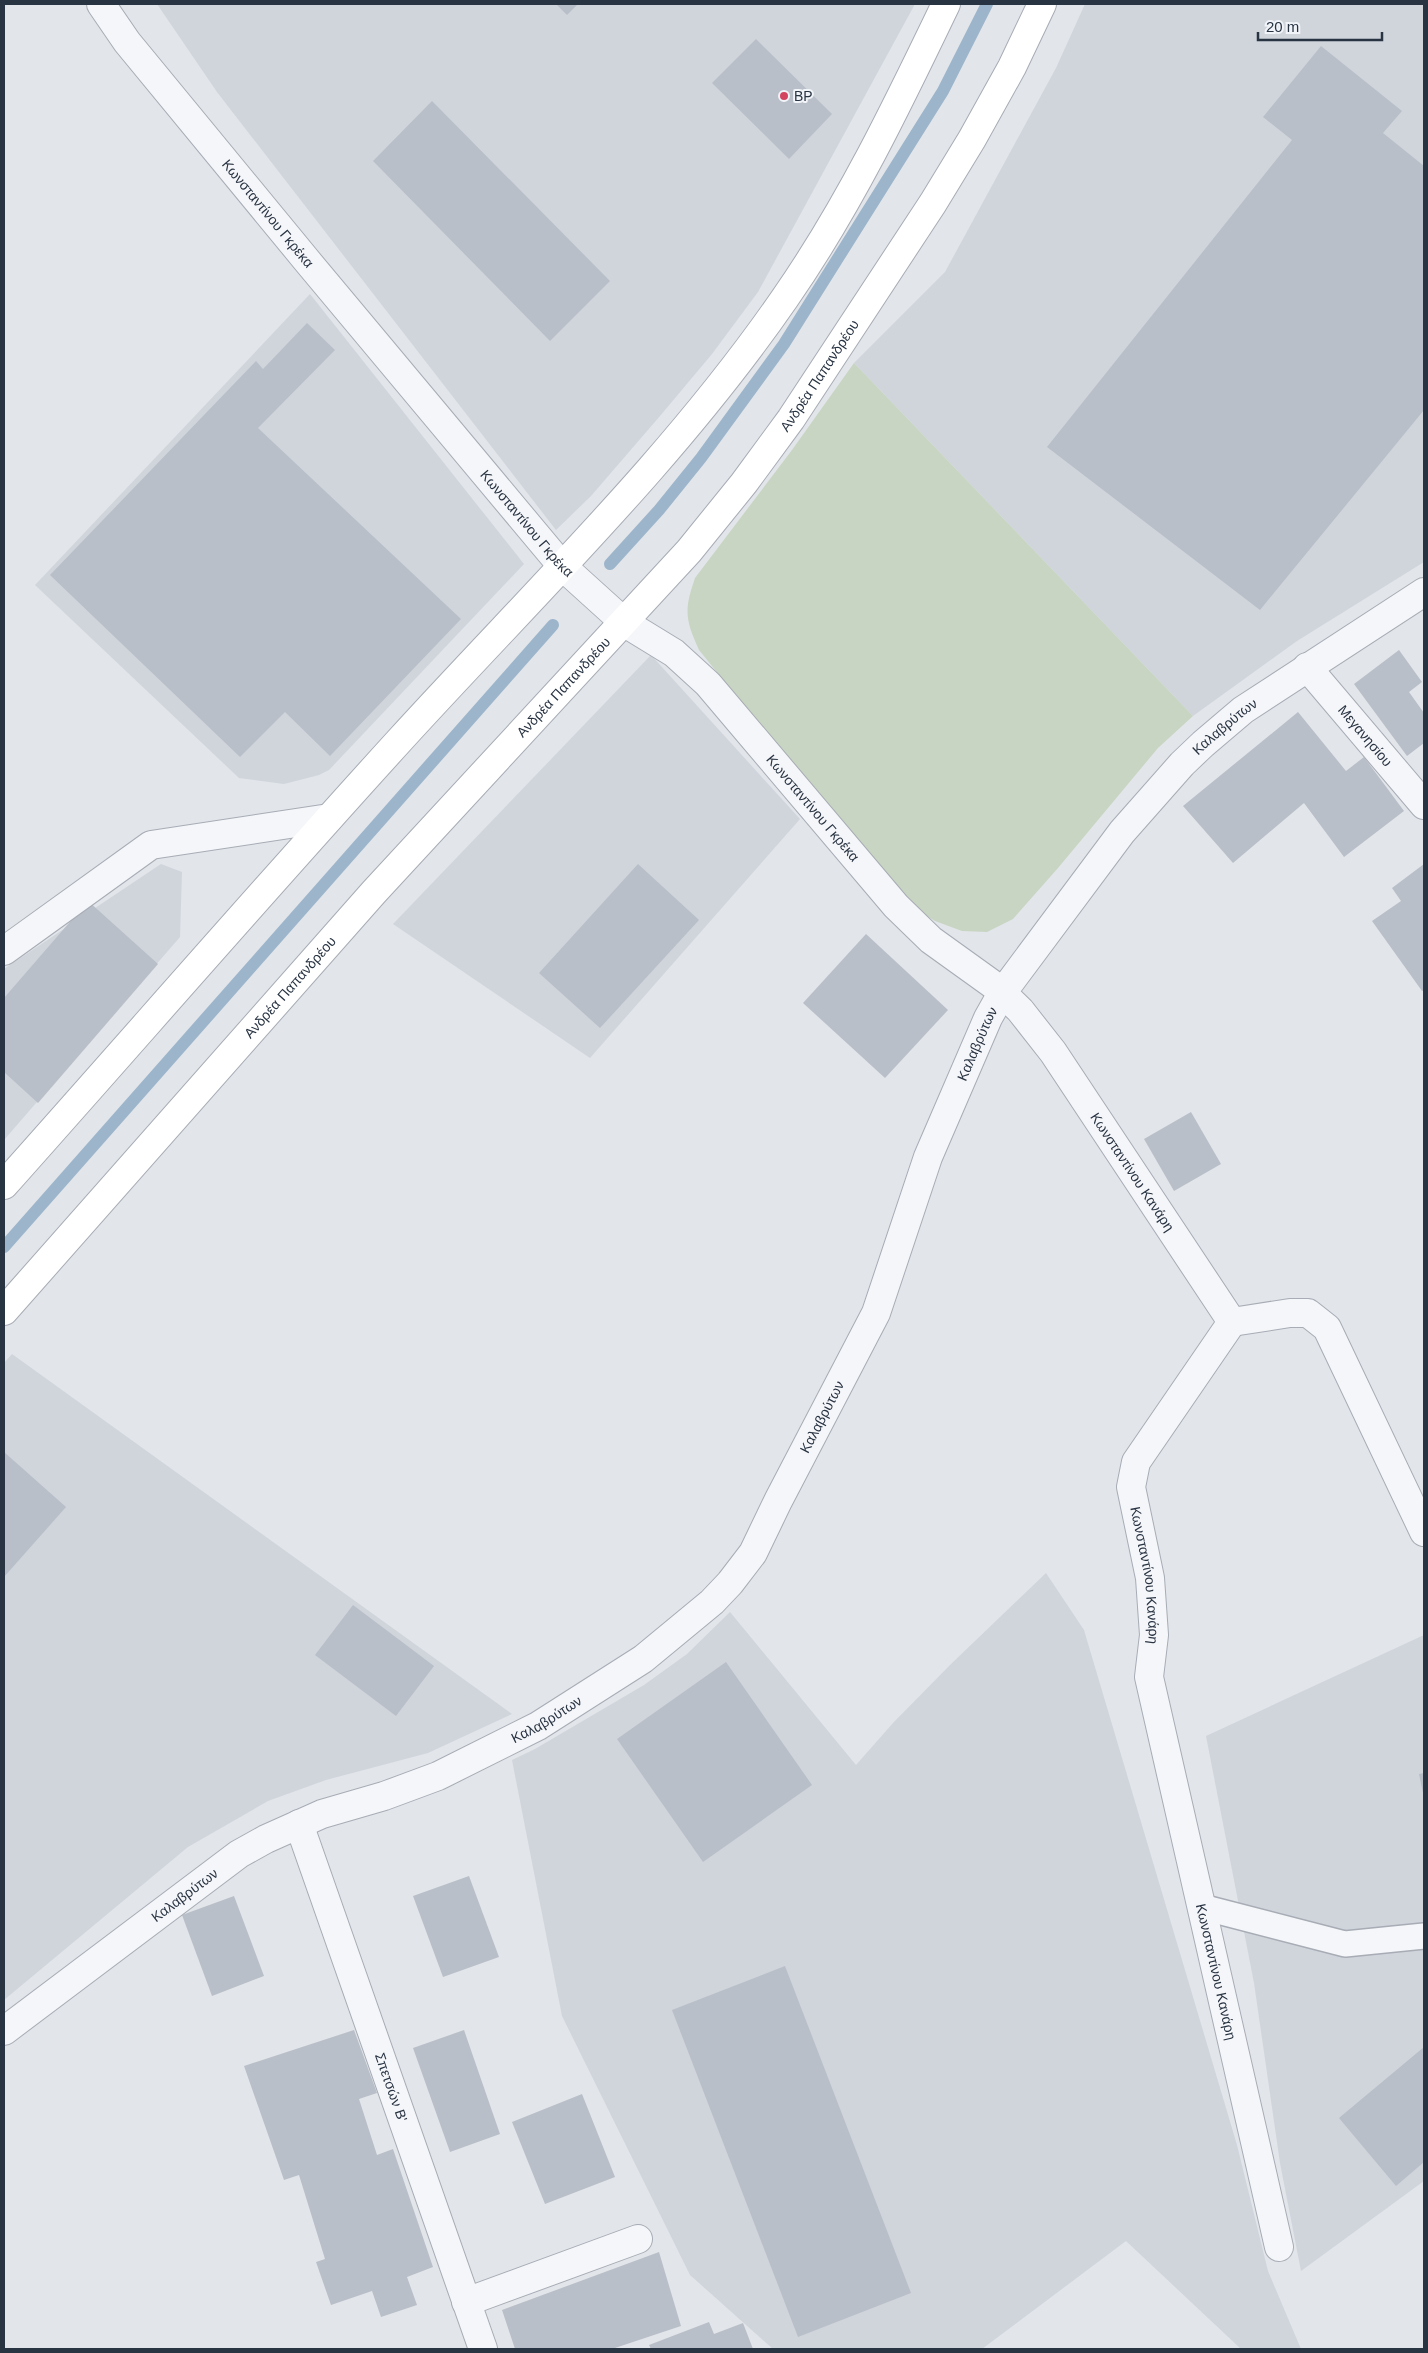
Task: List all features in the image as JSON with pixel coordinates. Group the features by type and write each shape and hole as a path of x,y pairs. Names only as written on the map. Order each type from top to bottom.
{"main road":[{"path":"4,1186 329,818 562,566 655,463 718,388 788,295 836,216 888,124 946,4"},
{"name":"Ανδρέα Παπανδρέου","path":"4,1311 374,892 625,623 689,551 744,483 792,419 840,347 972,139 1012,67 1042,4"}],"street":[{"name":"Κωνσταντίνου Γκρέκα","path":"101,4 127,42 562,566 625,623 674,653 708,684 896,906 932,940 1002,993"},
{"name":"Καλαβρύτων","path":"4,2031 208,1875 266,1839 322,1814 384,1796 438,1776 538,1726 643,1659 712,1602 754,1553 778,1501 876,1313 928,1157 988,1018 1002,993 1117,838 1182,764 1243,710 1424,592"},
{"name":"Μεγανησίου","path":"1307,667 1424,805"},
{"path":"4,951 151,845 329,818"},
{"name":"Κωνσταντίνου Κανάρη","path":"1002,993 1024,1015 1053,1052 1232,1322 1136,1462 1131,1487 1150,1578 1154,1635 1149,1677 1279,2247"},
{"path":"1232,1322 1290,1313 1308,1313 1327,1328 1424,1532"},
{"name":"Σπετσών Β'","path":"299,1824 482,2349"},
{"path":"466,2302 638,2240"}],"lane":[{"path":"1202,1907 1345,1944 1424,1936"}],"shaded area":[{"path":"157,4 915,4 758,292 712,354 660,416 591,496 556,530 217,92"},
{"path":"1085,4 1424,4 1424,562 1297,641 1193,716 854,363 945,272 1056,68"},
{"path":"310,294 524,564 329,770 319,775 284,784 239,778 35,585"},
{"path":"651,655 800,819 590,1058 393,924"},
{"path":"161,864 182,872 180,937 4,1140 4,969"},
{"path":"12,1354 512,1714 428,1753 326,1780 268,1801 188,1847 4,2000 4,1363"},
{"path":"1046,1573 1084,1630 1237,2145 1268,2271 1301,2349 1241,2349 1126,2241 982,2349 773,2349 690,2275 562,2016 512,1760 535,1749 644,1685 687,1654 730,1612 856,1765 893,1723 950,1665"},
{"path":"1424,1635 1424,2181 1301,2271 1280,2163 1254,1983 1206,1736"}],"green space":[{"path":"854,363 1193,716 1158,748 1013,919 987,932 962,931 935,921 911,906 891,887 699,650 689,622 689,598 695,578 792,450"}],"building":[{"path":"556,4 578,4 567,15"},
{"path":"756,39 832,114 789,159 712,83"},
{"path":"1321,46 1402,111 1383,133 1424,166 1424,410 1260,610 1047,447 1292,140 1263,117"},
{"path":"432,101 610,281 550,341 373,161"},
{"path":"307,323 335,350 258,428 461,619 330,756 285,712 240,757 50,575 256,361 263,369"},
{"path":"1399,650 1422,682 1409,692 1424,713 1424,743 1407,756 1354,684"},
{"path":"1298,712 1346,771 1364,757 1404,811 1344,857 1304,803 1233,863 1183,806"},
{"path":"638,864 699,920 600,1028 539,973"},
{"path":"1424,864 1424,990 1422,991 1372,921 1401,901 1392,888"},
{"path":"88,901 158,964 38,1103 4,1072 4,998"},
{"path":"866,934 948,1010 885,1078 803,1003"},
{"path":"1191,1112 1221,1164 1174,1191 1144,1139"},
{"path":"4,1452 66,1507 4,1577"},
{"path":"353,1605 434,1666 396,1716 315,1655"},
{"path":"726,1662 812,1785 703,1862 617,1739"},
{"path":"1424,1773 1424,1792 1423,1793 1419,1774"},
{"path":"469,1876 499,1957 443,1977 413,1896"},
{"path":"234,1896 264,1976 212,1996 182,1915"},
{"path":"785,1966 911,2293 798,2337 672,2010"},
{"path":"354,2030 377,2093 359,2099 377,2155 393,2149 433,2267 407,2277 417,2305 381,2317 372,2291 331,2305 316,2262 325,2259 299,2175 284,2180 244,2066"},
{"path":"464,2030 500,2134 450,2152 413,2048"},
{"path":"1424,2047 1424,2162 1396,2186 1339,2118"},
{"path":"582,2094 615,2177 545,2204 512,2122"},
{"path":"659,2252 681,2326 612,2349 515,2349 502,2310"},
{"path":"709,2322 714,2334 743,2323 753,2349 651,2349 649,2345"}],"waterway":[{"path":"610,564 659,510 701,458 784,344 943,91 987,4"},
{"path":"4,1247 553,625"}],"place":[{"name":"BP","path":"784,96"}]}
